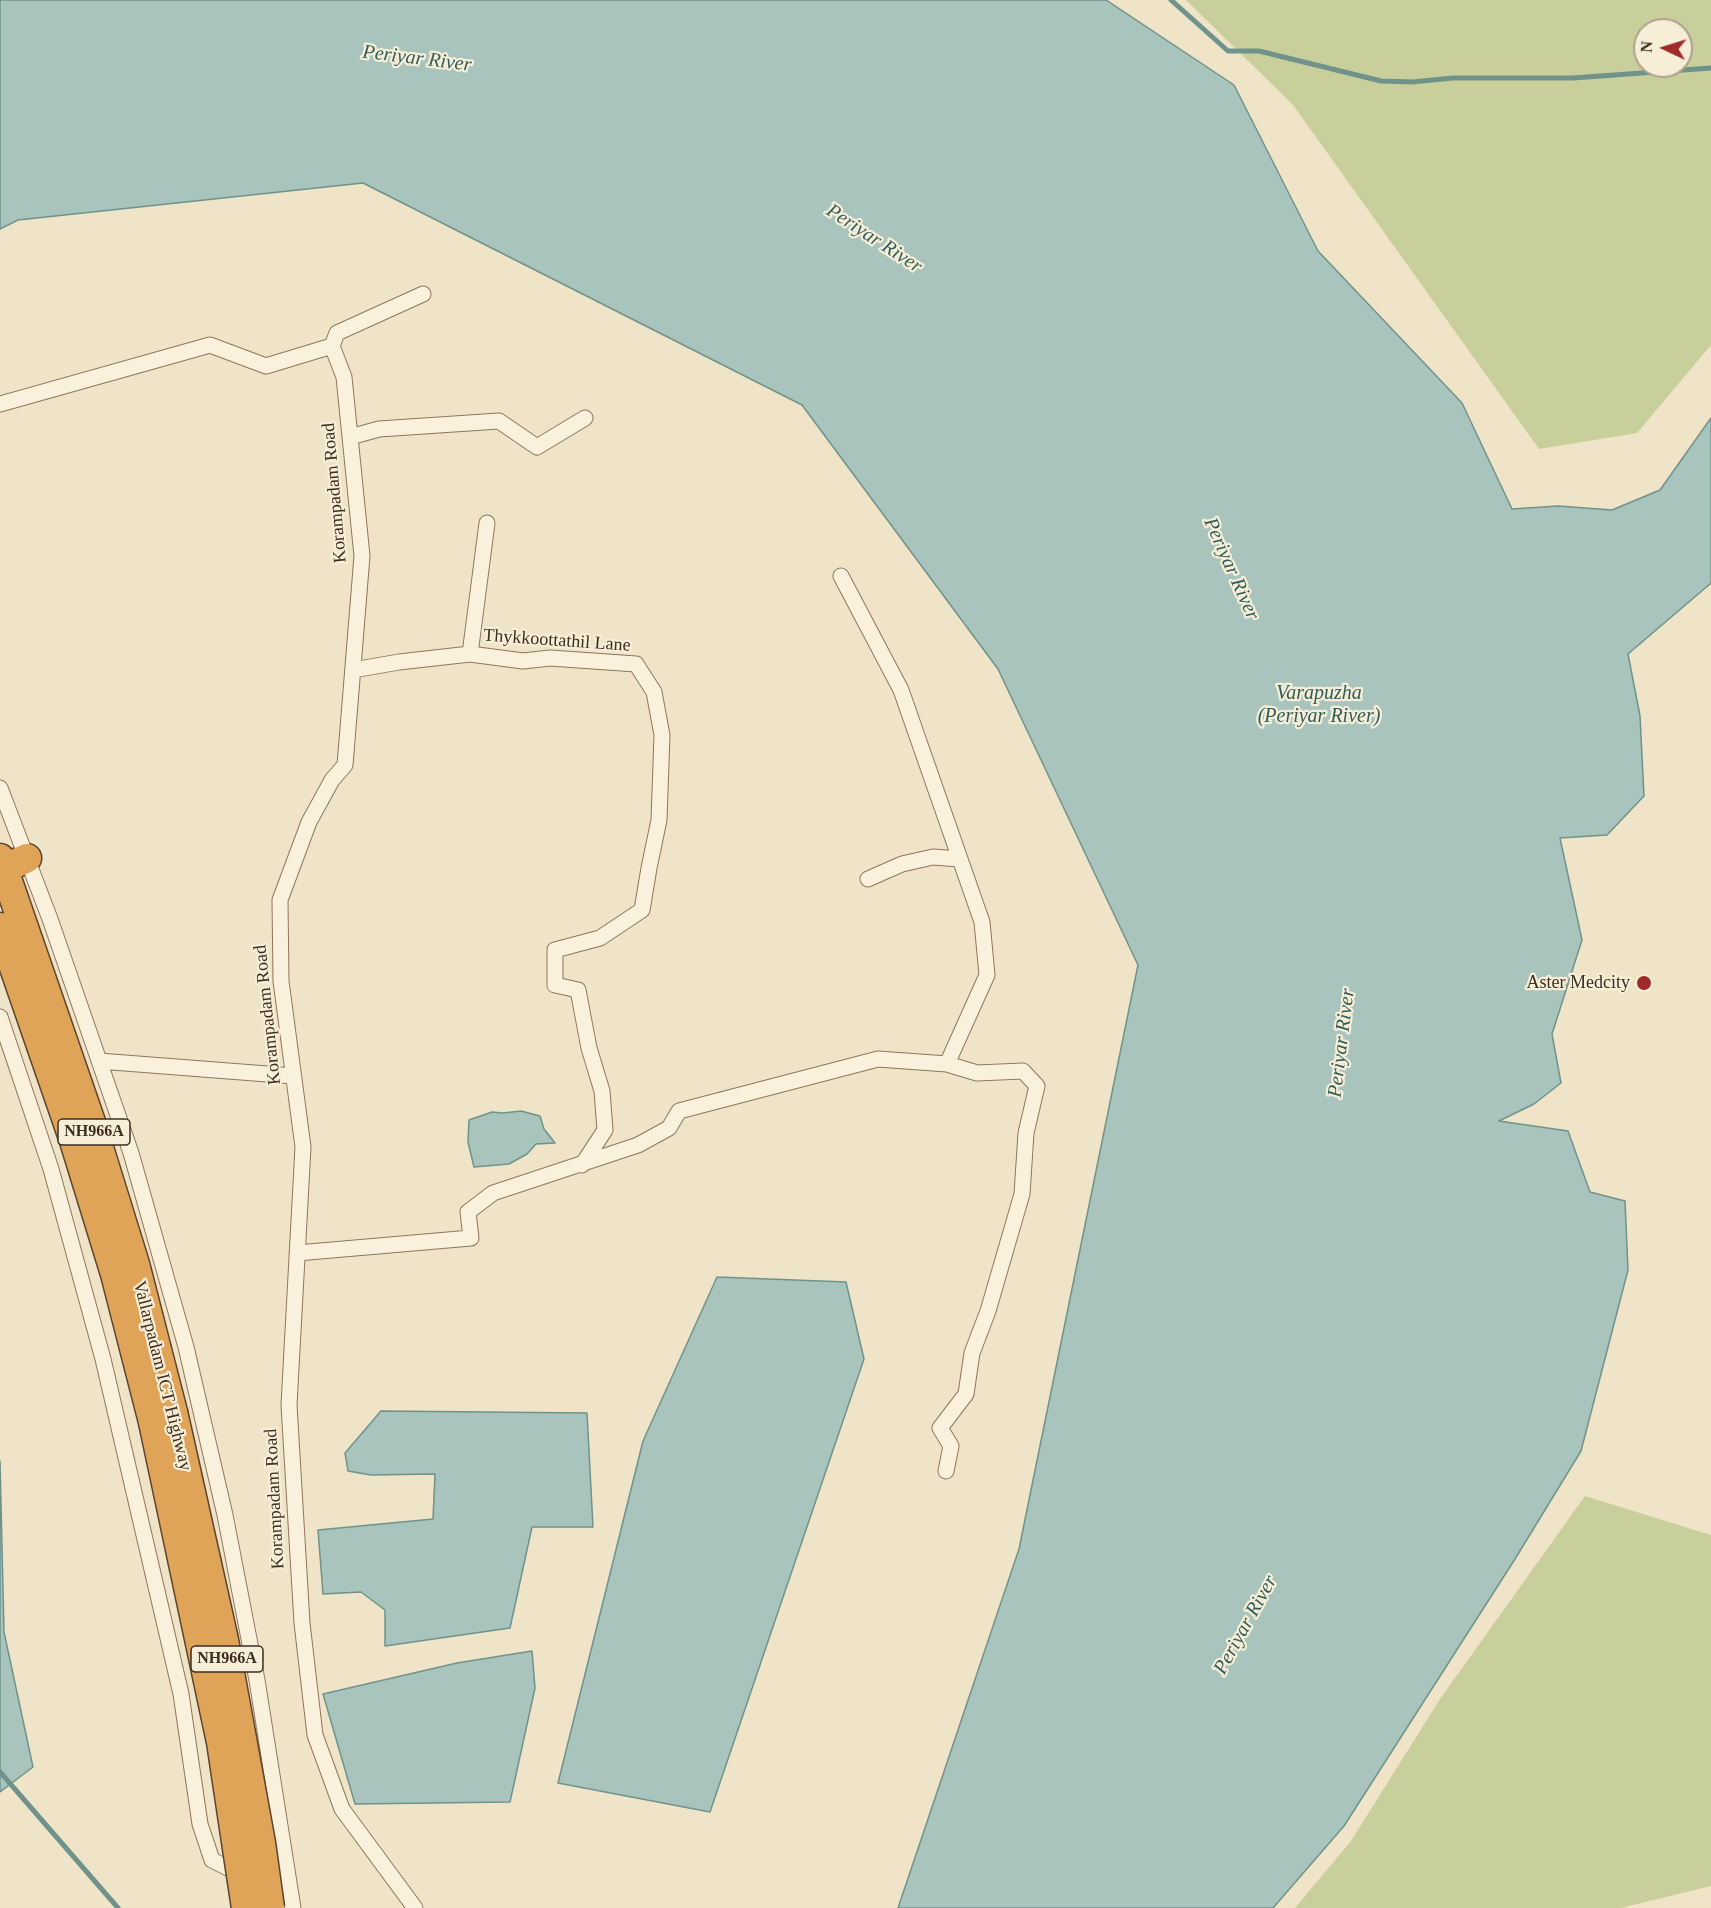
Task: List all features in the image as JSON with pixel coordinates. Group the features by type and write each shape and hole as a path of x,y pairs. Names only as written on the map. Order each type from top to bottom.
{"highway":[{"name":"Vallarpadam ICT Highway","path":"10,862 135,1264 221,1742 246,1908"},
{"name":"Vallarpadam ICT Highway","path":"0,927 74,1141 163,1417 224,1640 261,1843 270,1908"}],"street":[{"path":"0,404 210,345 266,366 332,346 337,333 423,294"},
{"name":"Korampadam Road","path":"332,346 344,377 362,556 345,765 332,780 309,822 279,900 281,981 303,1147 289,1405 302,1623 315,1735 342,1809 415,1908"},
{"path":"350,437 379,429 498,421 537,447 585,418"},
{"path":"470,654 487,523"},
{"path":"841,576 901,690 982,922 987,975 947,1064"},
{"name":"Thykkoottathil Lane","path":"353,670 470,654 523,661 550,658 636,664 654,693 662,735 659,820 642,910 600,938 555,950 555,985 578,990 589,1048 602,1091 605,1130 582,1165"},
{"path":"0,788 10,862 99,1061 131,1154 183,1336 223,1504 256,1680 293,1908"},
{"path":"868,879 902,864 933,857 960,859"},
{"path":"0,1017 51,1169 103,1359 181,1694 200,1824 212,1860 249,1879 289,1880"},
{"path":"297,1253 471,1238 468,1212 493,1193 638,1145 669,1128 679,1111 878,1059 947,1064 977,1073 1023,1071 1036,1086 1026,1133 1022,1194 988,1311 972,1353 966,1394 939,1428 951,1446 946,1471"},
{"path":"99,1061 293,1076"}],"green space":[{"path":"1186,0 1711,0 1711,345 1637,433 1539,449 1293,105"},
{"path":"1585,1496 1711,1535 1711,1886 1621,1908 1295,1908 1351,1841 1440,1699"}],"water":[{"name":"Varapuzha (Periyar River)","path":"0,0 1106,0 1234,85 1318,251 1462,403 1512,509 1558,506 1612,510 1660,490 1711,418 1711,583 1628,654 1640,716 1644,796 1607,835 1560,838 1582,940 1552,1034 1561,1083 1534,1104 1499,1121 1568,1131 1590,1192 1625,1201 1628,1270 1581,1451 1515,1559 1344,1826 1273,1908 898,1908 1019,1549 1138,965 998,669 802,405 363,183 18,220 0,229"},
{"path":"521,1111 540,1116 544,1129 555,1143 536,1144 527,1154 509,1164 474,1167 468,1142 469,1120 492,1112"},
{"path":"717,1277 846,1282 864,1359 710,1812 558,1783 643,1441"},
{"path":"381,1411 587,1413 593,1527 532,1527 510,1628 385,1646 385,1610 361,1592 323,1594 318,1530 433,1519 435,1474 371,1475 348,1471 345,1453"},
{"path":"0,1461 4,1632 33,1767 0,1792"},
{"path":"532,1651 535,1688 510,1802 355,1804 323,1694 457,1663"}],"waterway":[{"path":"1171,0 1228,51 1259,51 1381,81 1412,82 1453,78 1573,78 1711,68"},
{"path":"0,1772 118,1908"}],"place":[{"name":"Aster Medcity","path":"1644,983"}],"water label":[{"name":"Periyar River","path":"417,59"},
{"name":"Periyar River","path":"874,239"},
{"name":"Periyar River","path":"1231,569"},
{"name":"Periyar River","path":"1342,1043"},
{"name":"Periyar River","path":"1246,1625"}]}
